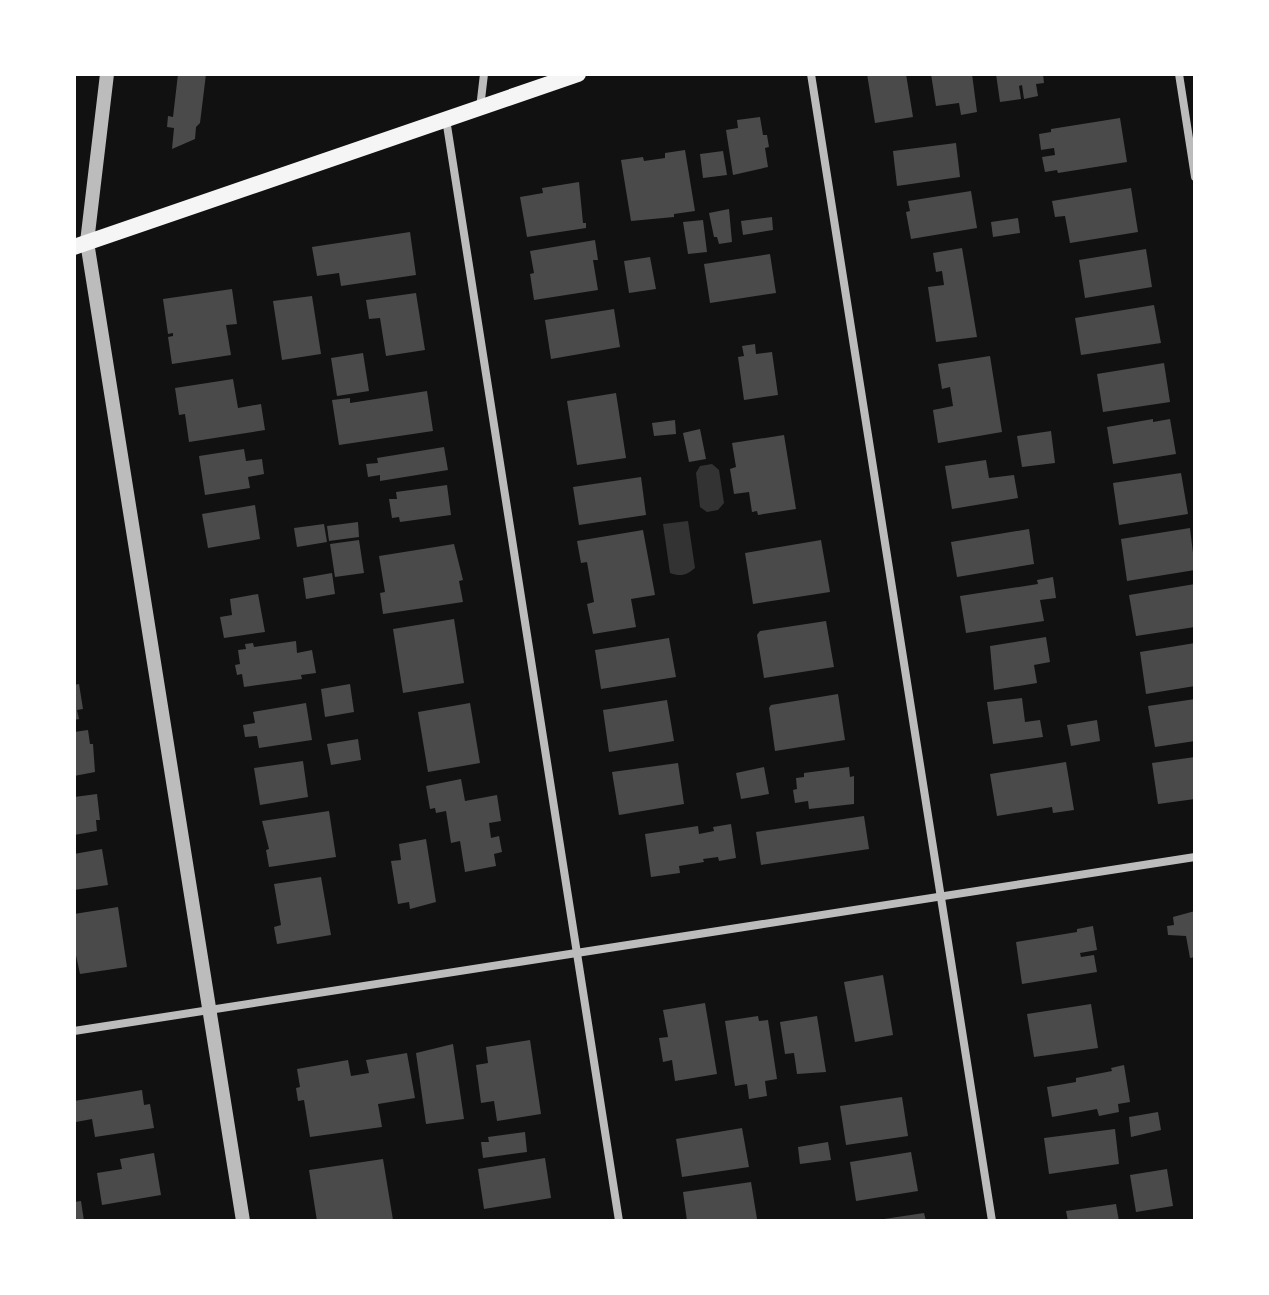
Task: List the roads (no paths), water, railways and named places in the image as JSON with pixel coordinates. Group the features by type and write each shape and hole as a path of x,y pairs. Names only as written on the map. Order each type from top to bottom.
{"main road":[{"path":"80,244 578,74"}],"street":[{"path":"107,74 80,244 243,1221"},
{"path":"480,108 484,74"},
{"path":"811,74 992,1221"},
{"path":"1179,74 1195,177"},
{"path":"446,119 619,1221"},
{"path":"74,1031 1195,857"}]}
